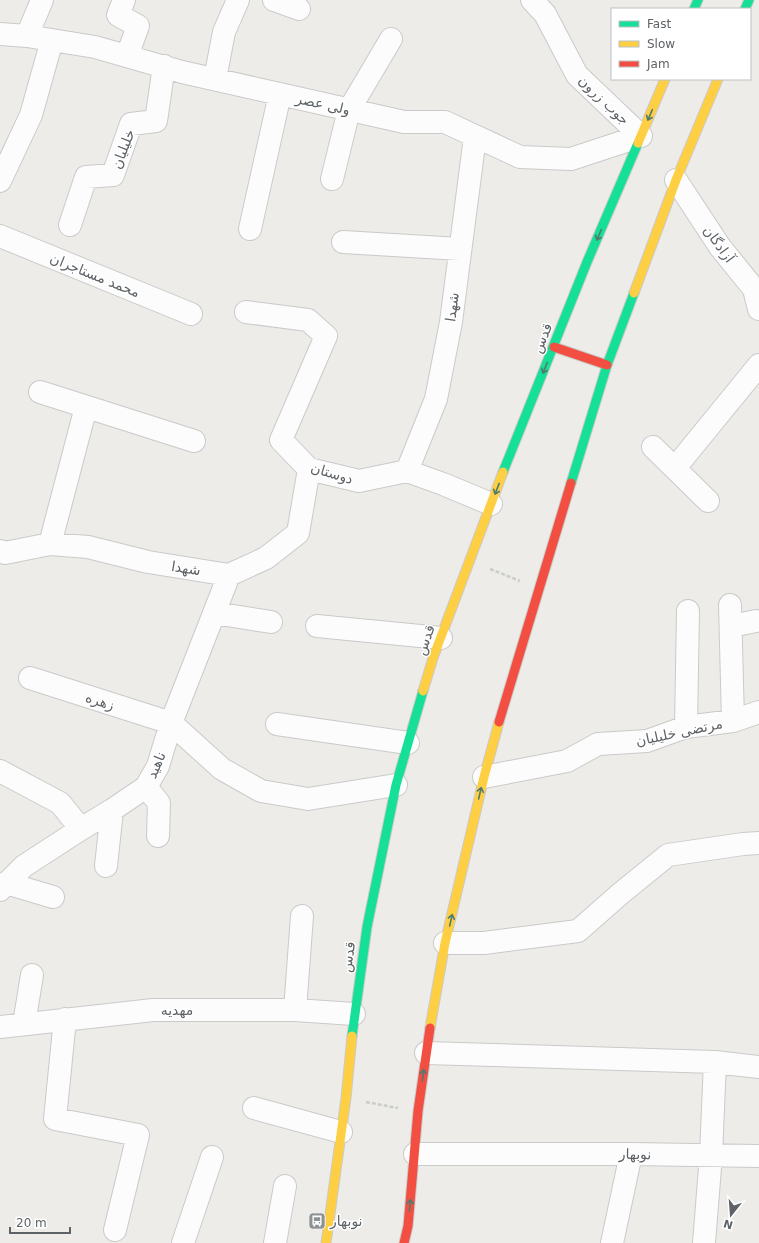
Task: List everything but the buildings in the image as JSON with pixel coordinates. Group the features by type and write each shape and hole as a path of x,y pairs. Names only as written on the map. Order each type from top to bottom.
{"main road":[{"name":"قدس","path":"326,1243 342,1132 354,1014 366,927 396,785 408,743 440,638 514,443 587,262 665,80"},
{"path":"404,1243 408,1226 418,1111 426,1053 445,943 484,777 539,588 607,365 676,180 718,80"},
{"path":"554,347 607,365"}],"street":[{"path":"27,36 42,0"},
{"path":"124,0 118,15 138,26 127,56"},
{"path":"215,79 224,32 238,0"},
{"path":"274,0 299,9"},
{"name":"جوب زرون","path":"532,0 545,14 577,75 641,136"},
{"name":"ولی عصر","path":"0,34 27,36 94,46 215,79 404,122 445,122 520,157 571,159 641,136"},
{"path":"332,179 349,110 391,39"},
{"path":"0,180 31,115 52,40"},
{"name":"خلیلیان","path":"70,225 86,177 113,175 131,124 156,121 164,66"},
{"path":"250,229 280,94"},
{"name":"شهدا","path":"407,471 436,399 451,322 475,137"},
{"name":"آزادگان","path":"676,180 720,247 754,289 759,309"},
{"name":"محمد مستاجران","path":"0,236 191,314"},
{"path":"343,242 460,249"},
{"name":"دوستان","path":"246,312 308,320 326,336 281,440 309,469 360,481 407,471"},
{"path":"675,468 759,365"},
{"path":"40,392 194,441"},
{"path":"50,544 86,407"},
{"path":"653,447 708,501"},
{"path":"229,575 266,558 298,533 309,469"},
{"path":"407,471 491,504"},
{"name":"شهدا","path":"2,556 50,544 88,547 148,562 229,575"},
{"name":"ناهید","path":"3,886 24,866 146,787 158,766 171,723 229,575"},
{"path":"686,728 688,611"},
{"path":"214,613 270,622"},
{"path":"733,721 731,615 756,622"},
{"path":"317,626 440,638"},
{"name":"زهره","path":"30,678 171,723"},
{"name":"مرتضی خلیلیان","path":"484,777 567,761 598,744 647,741 686,728 733,721 759,712"},
{"path":"171,723 222,769 261,791 308,798 396,785"},
{"path":"276,724 408,743"},
{"path":"0,771 60,803 81,829"},
{"path":"146,787 159,804 158,836"},
{"path":"106,866 112,810"},
{"path":"445,943 484,943 578,931 668,855 759,843"},
{"path":"3,886 53,897"},
{"path":"296,1010 302,916"},
{"path":"24,1024 32,975"},
{"name":"مهدیه","path":"0,1027 153,1010 296,1010 354,1014"},
{"path":"65,1019 55,1119 138,1135 115,1230"},
{"path":"426,1053 715,1062 759,1067"},
{"path":"704,1243 711,1155 715,1062"},
{"path":"254,1108 342,1132"},
{"name":"نوبهار","path":"415,1154 631,1154 759,1156"},
{"path":"612,1243 631,1154"},
{"path":"183,1243 212,1157"},
{"path":"276,1243 285,1186"}],"path":[{"path":"470,561 539,588"},
{"path":"346,1098 418,1111"}],"traffic: fast":[{"path":"694,8 698,0"},
{"path":"745,8 749,0"},
{"path":"503,472 587,262 638,143"},
{"path":"571,483 607,365 634,293"},
{"path":"352,1036 367,927 396,785 423,691"}],"traffic: slow":[{"path":"638,143 665,80"},
{"path":"634,293 676,180 718,80"},
{"path":"423,691 433,658 503,472"},
{"path":"430,1028 445,943 484,777 499,722"},
{"path":"326,1243 346,1098 352,1036"}],"traffic: jam":[{"path":"554,347 607,365"},
{"path":"499,722 571,483"},
{"path":"404,1243 408,1226 418,1111 430,1028"}],"place":[{"name":"نوبهار","path":"317,1221"}]}
